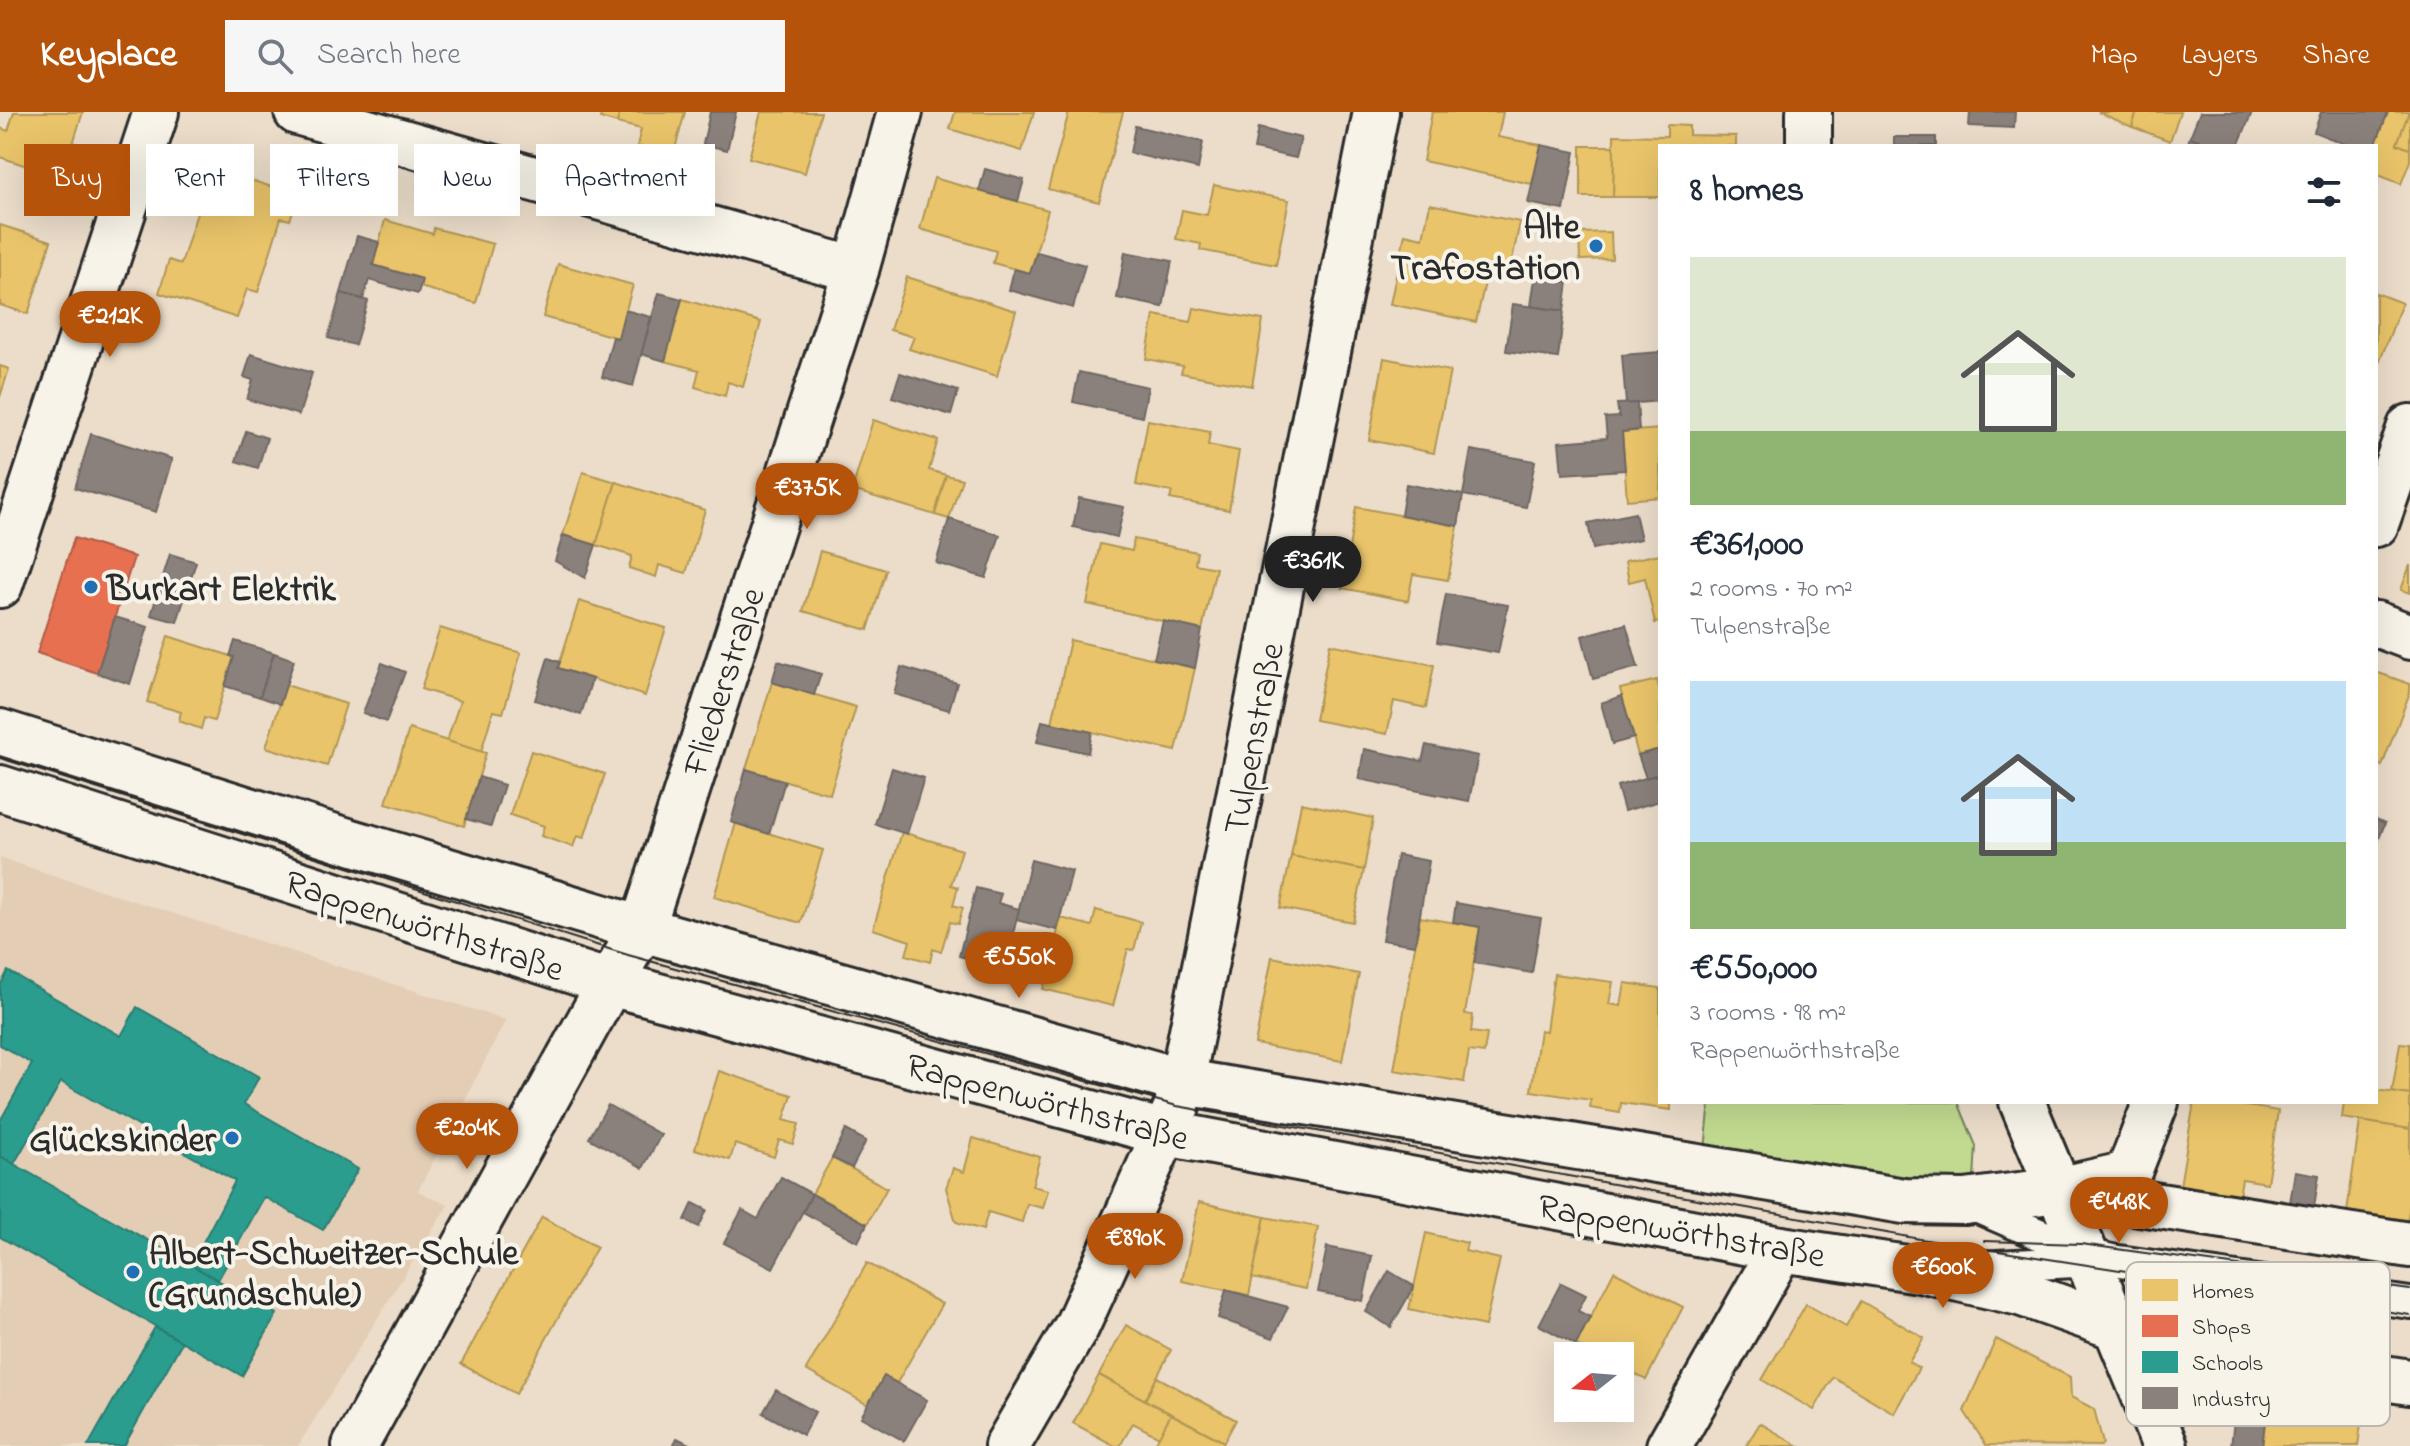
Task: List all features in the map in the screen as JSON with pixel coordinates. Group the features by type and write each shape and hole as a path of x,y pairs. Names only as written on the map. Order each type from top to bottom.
{"street":[{"path":"0,585 156,112"},
{"path":"297,112 856,270"},
{"name":"Fliederstraße","path":"355,1446 642,929 856,270 900,112"},
{"name":"Tulpenstraße","path":"1007,1446 1077,1326 1177,1106 1184,1082 1376,112"},
{"path":"1809,112 1809,144"},
{"path":"2378,518 2410,427"},
{"path":"2378,625 2410,637"},
{"name":"Rappenwörthstraße","path":"0,732 642,929 1184,1082 1904,1201 1965,1202 2058,1190"},
{"name":"Rappenwörthstraße","path":"0,788 610,983 1165,1133 1781,1249 1920,1270 2020,1293 2126,1330"},
{"path":"2023,1104 2058,1190 2096,1258 2126,1351"},
{"path":"2058,1190 2128,1174 2155,1104"},
{"path":"2058,1190 2410,1245"},
{"path":"1669,1446 1781,1249"},
{"name":"Rappenwörthstraße","path":"2390,1379 2410,1382"},
{"path":"2157,1426 2165,1446"}],"lane":[{"path":"1965,1202 2096,1258"},
{"path":"1920,1270 2096,1258 2126,1262"},
{"path":"2390,1300 2410,1303"}],"shaded area":[{"path":"0,858 506,1020 418,1191 448,1205 298,1446 0,1446"}],"green space":[{"path":"1710,1104 1959,1104 1976,1146 1974,1179 1936,1187 1705,1150"}],"building: Homes":[{"path":"14,112 83,112 73,144 24,144 24,165 0,157 0,128 8,131"},
{"path":"602,112 620,112 617,123 600,118"},
{"path":"620,112 685,112 676,144 637,144 641,129 617,123"},
{"path":"761,112 821,112 805,173 749,158"},
{"path":"955,112 1034,112 1022,151 950,129"},
{"path":"1069,112 1123,112 1099,202 1048,189"},
{"path":"1432,112 1503,112 1498,137 1541,145 1532,184 1423,161"},
{"path":"2098,112 2137,112 2132,127"},
{"path":"2137,112 2180,112 2170,141 2132,127"},
{"path":"2388,112 2409,112 2397,144 2410,149 2410,161 2401,184 2378,175 2376,144"},
{"path":"2410,112 2410,149 2397,144"},
{"path":"1667,125 1689,126 1689,135 1736,136 1736,144 1658,144 1658,197 1613,197 1614,135 1667,136"},
{"path":"1581,146 1614,146 1613,197 1581,197"},
{"path":"934,178 1048,210 1030,273 993,263 996,251 920,229"},
{"path":"254,181 270,186 270,216 291,216 290,220 281,218 258,292 247,289 237,318 159,293 169,260 181,264 196,216 254,216"},
{"path":"1214,185 1289,200 1276,265 1200,250 1201,244 1176,239 1182,210 1207,215"},
{"path":"1430,204 1520,222 1510,270 1489,265 1476,322 1390,304 1405,234 1423,238"},
{"path":"385,220 433,234 434,228 493,244 476,303 420,287 422,279 373,265"},
{"path":"0,225 51,241 28,314 0,305"},
{"name":"Alte Trafostation","path":"1611,232 1612,259 1580,260 1579,233"},
{"path":"558,264 633,285 618,338 543,317"},
{"path":"907,277 1016,311 997,376 909,349 914,337 890,330"},
{"path":"2378,294 2402,303 2378,366"},
{"path":"682,299 761,322 743,387 728,382 725,396 695,387 699,370 665,361"},
{"path":"1194,308 1263,320 1252,386 1181,373 1183,366 1146,359 1154,315 1191,322"},
{"path":"1384,358 1450,371 1434,453 1369,440"},
{"path":"0,366 9,369 0,397"},
{"path":"873,420 938,440 929,470 946,475 935,515 852,490"},
{"path":"1148,420 1210,432 1208,445 1239,451 1229,510 1170,499 1172,492 1136,485"},
{"path":"1658,429 1658,497 1627,500 1622,432"},
{"path":"583,472 616,482 596,545 563,535"},
{"path":"946,475 962,479 949,519 935,515"},
{"path":"616,482 705,510 686,573 659,565 656,577 629,568 632,556 596,545"},
{"path":"1356,507 1458,526 1448,580 1413,574 1408,601 1342,588"},
{"path":"1134,539 1197,552 1195,564 1216,568 1202,630 1087,604 1100,544 1132,551"},
{"path":"820,551 886,570 868,630 803,611"},
{"path":"1658,554 1658,622 1655,623 1645,578 1629,582 1625,561"},
{"path":"2410,565 2410,593 2401,590"},
{"path":"579,601 666,628 645,696 558,668"},
{"path":"440,628 521,653 503,713 493,711 481,752 447,741 460,701 421,689"},
{"path":"168,636 234,657 214,721 204,718 201,729 179,721 181,712 147,702"},
{"path":"1070,640 1195,668 1176,751 1052,723"},
{"path":"1330,644 1434,665 1426,708 1394,701 1387,734 1315,720"},
{"path":"2378,673 2410,684 2410,692 2382,766 2378,765"},
{"path":"1657,680 1658,750 1638,755 1620,689"},
{"path":"772,682 856,707 830,794 746,769"},
{"path":"286,685 346,704 327,766 266,747"},
{"path":"409,729 486,753 464,826 386,803"},
{"path":"531,751 605,774 584,838 577,836 573,847 541,836 544,826 510,815"},
{"path":"1301,803 1373,818 1364,870 1291,856"},
{"path":"736,823 823,850 801,923 714,897"},
{"path":"902,832 962,850 951,885 958,887 953,905 963,908 958,924 950,922 941,952 933,949 930,962 906,955 910,941 873,929"},
{"path":"1291,856 1364,870 1353,922 1280,908"},
{"path":"1096,910 1141,922 1134,950 1128,949 1113,1006 1043,989 1061,918 1092,926"},
{"path":"1420,917 1480,927 1465,1014 1473,1015 1471,1032 1487,1034 1484,1053 1469,1051 1464,1082 1394,1070"},
{"path":"1272,957 1359,974 1342,1061 1255,1044"},
{"path":"1554,974 1613,982 1609,1004 1621,1006 1625,983 1658,988 1658,1104 1671,1104 1671,1110 1621,1103 1620,1113 1590,1108 1591,1100 1531,1091 1540,1030 1546,1031"},
{"path":"2400,1043 2410,1044 2410,1095 2392,1092"},
{"path":"719,1071 792,1095 784,1120 799,1124 793,1144 779,1140 774,1157 735,1144 730,1160 695,1149"},
{"path":"2378,1090 2410,1095 2410,1129 2342,1118 2344,1104 2378,1104"},
{"path":"2194,1104 2234,1104 2278,1111 2267,1183 2242,1179 2238,1202 2179,1192"},
{"path":"2360,1121 2410,1129 2410,1205 2406,1228 2346,1219"},
{"path":"973,1138 1040,1157 1032,1186 1048,1190 1043,1208 1027,1204 1022,1222 988,1212 983,1230 956,1222 946,1188 953,1168 964,1172"},
{"path":"832,1158 887,1188 867,1224 812,1194"},
{"path":"1199,1202 1265,1217 1249,1295 1182,1281"},
{"path":"542,1217 597,1247 516,1394 461,1364"},
{"path":"1265,1217 1318,1227 1306,1289 1252,1278"},
{"path":"1426,1233 1467,1243 1465,1251 1500,1259 1485,1326 1409,1309"},
{"path":"867,1263 942,1304 897,1383 884,1376 868,1405 806,1370"},
{"path":"1614,1271 1683,1307 1646,1380 1634,1374 1634,1342 1578,1342"},
{"path":"1861,1301 1924,1338 1909,1362 1919,1368 1894,1413 1833,1377 1814,1410 1762,1380 1806,1304 1846,1327"},
{"path":"1126,1325 1171,1350 1145,1400 1099,1375"},
{"path":"1996,1339 2070,1377 2071,1397 2094,1409 2103,1443 2101,1446 1986,1445 1964,1411"},
{"path":"1099,1375 1171,1414 1159,1437 1133,1423 1120,1446 1115,1446 1073,1423"},
{"path":"1157,1377 1236,1420 1224,1442 1145,1400"},
{"path":"1171,1414 1224,1442 1222,1446 1154,1446"},
{"path":"1760,1423 1799,1446 1746,1446"},
{"path":"2264,1426 2361,1426 2358,1446 2262,1446"}],"building: Shops":[{"name":"Burkart Elektrik","path":"74,538 134,557 97,673 37,653"}],"building: Schools":[{"name":"Glückskinder","path":"8,971 121,1036 137,1007 259,1077 244,1104 358,1169 323,1230 264,1197 218,1280 191,1265 235,1181 61,1082 14,1164 0,1156 0,1121 32,1064 0,1045 0,986"},
{"name":"Albert-Schweitzer-Schule (Grundschule)","path":"0,1156 277,1314 242,1376 0,1237"},
{"path":"155,1327 182,1342 124,1446 88,1446"}],"building: Industry":[{"path":"710,112 736,112 727,150 715,147 715,144 703,144"},
{"path":"1970,112 2015,112 2014,128 1969,126"},
{"path":"2200,112 2252,112 2239,144 2209,144 2190,137"},
{"path":"2321,112 2388,112 2376,144 2345,144 2314,132"},
{"path":"1135,126 1203,142 1198,169 1130,153"},
{"path":"1258,128 1301,138 1296,158 1254,149"},
{"path":"1894,137 1936,137 1936,144 1894,144"},
{"path":"2190,137 2209,144 2188,144"},
{"path":"1541,145 1575,152 1564,210 1528,203"},
{"path":"985,169 1024,180 1018,201 979,191"},
{"path":"357,236 379,242 373,265 422,279 418,294 369,280 363,299 341,293"},
{"path":"1037,252 1085,265 1073,308 1009,290 1014,269 1030,273"},
{"path":"1125,252 1172,261 1163,307 1117,298"},
{"path":"1535,278 1568,282 1564,311 1531,306"},
{"path":"341,293 368,301 355,345 328,338"},
{"path":"659,293 682,299 665,361 641,354"},
{"path":"1513,304 1564,311 1558,358 1506,351"},
{"path":"625,310 651,317 633,386 602,377 613,337 618,338"},
{"path":"1658,352 1658,401 1626,404 1622,355"},
{"path":"251,354 312,373 299,415 247,399 253,380 244,377"},
{"path":"1079,372 1148,387 1142,417 1073,402"},
{"path":"900,373 958,391 951,415 892,397"},
{"path":"1637,403 1639,430 1622,432 1625,470 1562,474 1559,442 1607,438 1605,418 1619,417 1617,404"},
{"path":"246,431 267,438 258,468 236,461"},
{"path":"91,434 172,459 156,512 75,488"},
{"path":"1471,450 1535,461 1526,507 1463,495"},
{"path":"1406,484 1463,495 1458,526 1401,515"},
{"path":"1079,498 1124,507 1117,537 1073,527"},
{"path":"1635,513 1641,539 1593,549 1588,523"},
{"path":"949,519 1000,535 986,578 936,563"},
{"path":"563,535 596,545 585,578 555,561"},
{"path":"170,554 196,562 177,622 151,615"},
{"path":"1446,594 1508,605 1498,653 1437,642"},
{"path":"115,617 148,627 130,684 97,673"},
{"path":"1163,621 1202,630 1195,668 1154,659"},
{"path":"1626,624 1638,667 1593,679 1582,636"},
{"path":"235,641 274,653 260,697 225,686 234,657 230,656"},
{"path":"274,653 294,660 280,704 260,697"},
{"path":"548,658 560,662 558,668 592,679 581,715 535,700"},
{"path":"778,661 821,674 814,695 772,682"},
{"path":"382,663 405,672 386,722 363,713"},
{"path":"901,667 957,683 949,710 894,694"},
{"path":"1622,696 1634,738 1612,744 1601,703"},
{"path":"1042,721 1092,732 1088,753 1037,742"},
{"path":"1426,745 1478,756 1469,801 1359,779 1364,749 1422,761"},
{"path":"1658,750 1658,775 1646,778 1638,755"},
{"path":"892,768 924,778 907,834 875,824"},
{"path":"746,769 785,781 769,834 731,822"},
{"path":"1658,775 1658,802 1624,811 1617,786"},
{"path":"479,777 504,785 491,826 466,819"},
{"path":"2378,820 2385,823 2378,842"},
{"path":"1397,855 1429,861 1415,945 1382,940"},
{"path":"1031,860 1072,871 1057,930 1016,920"},
{"path":"976,888 1001,894 998,903 1019,909 1005,968 959,956"},
{"path":"1456,903 1541,918 1532,973 1474,963 1480,927 1453,922"},
{"path":"608,1105 661,1135 643,1168 589,1138"},
{"path":"846,1130 866,1141 852,1168 832,1158"},
{"path":"2295,1171 2319,1175 2313,1213 2289,1209"},
{"path":"781,1177 812,1194 773,1268 724,1243 742,1210 758,1219"},
{"path":"812,1194 867,1224 858,1242 803,1212"},
{"path":"693,1203 707,1210 699,1227 685,1220"},
{"path":"1327,1247 1372,1256 1363,1301 1318,1292"},
{"path":"1389,1271 1414,1286 1391,1327 1366,1312"},
{"path":"1561,1283 1586,1295 1578,1311 1590,1317 1578,1342 1570,1342 1539,1325"},
{"path":"1226,1290 1288,1307 1273,1338 1218,1318"},
{"path":"884,1376 927,1400 904,1441 861,1417"},
{"path":"776,1390 815,1412 803,1435 763,1413"},
{"path":"2233,1426 2264,1426 2262,1446 2231,1446"},
{"path":"677,1438 693,1446 673,1446"}],"tram line":[{"path":"0,758 628,955 1177,1106 1920,1239 2126,1271"},
{"path":"1984,1241 2081,1244 2210,1262"},
{"path":"2390,1287 2410,1290"},
{"path":"2390,1312 2410,1315"}],"place":[{"name":"Alte Trafostation","path":"1596,246"},
{"name":"Burkart Elektrik","path":"91,587"},
{"name":"Glückskinder","path":"232,1138"},
{"name":"Albert-Schweitzer-Schule (Grundschule)","path":"133,1272"}]}
